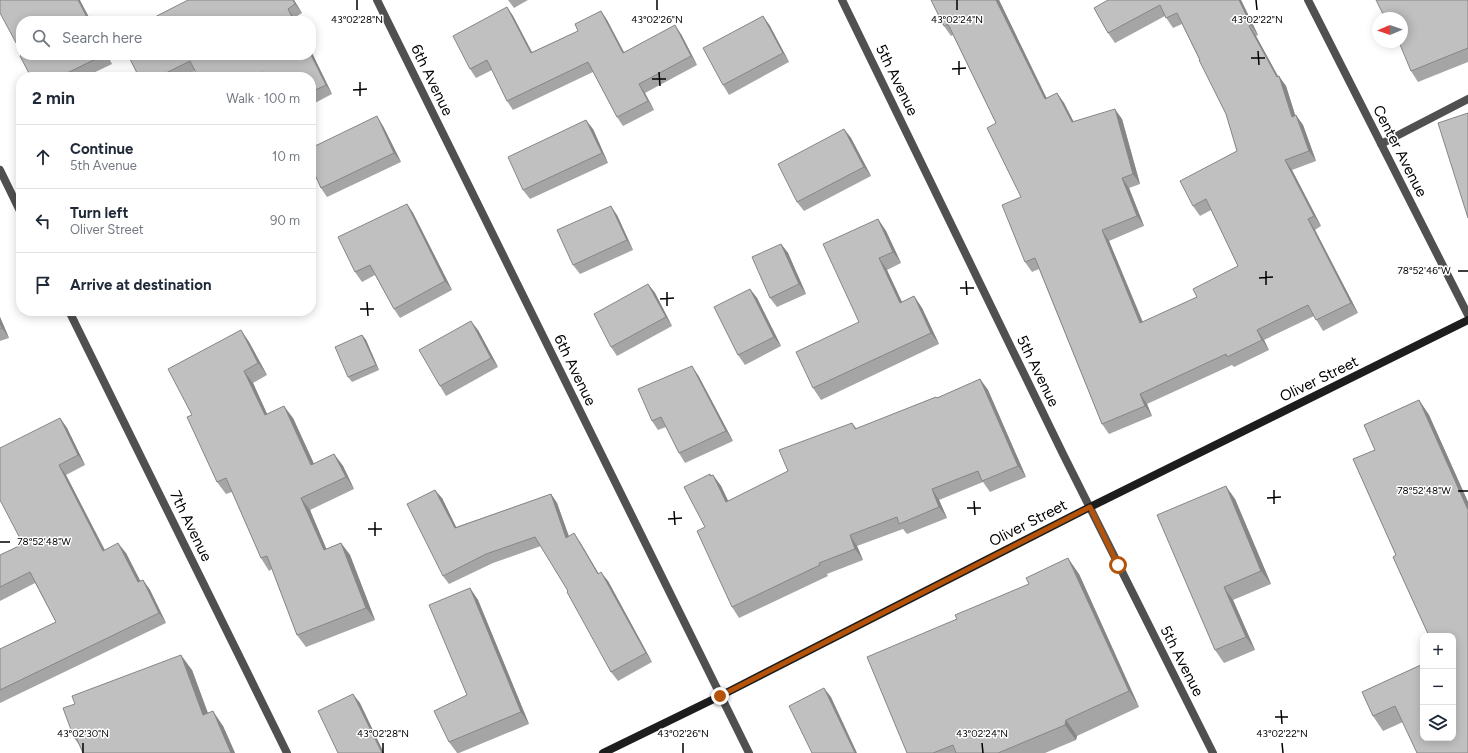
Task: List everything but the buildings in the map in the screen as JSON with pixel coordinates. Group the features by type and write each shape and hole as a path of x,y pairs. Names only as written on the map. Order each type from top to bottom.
{"main road":[{"name":"Oliver Street","path":"602,753 720,696 1090,507 1468,320"}],"street":[{"name":"6th Avenue","path":"377,0 749,753"},
{"name":"5th Avenue","path":"842,0 1090,507 1213,753"},
{"name":"Center Avenue","path":"1308,0 1468,315"},
{"path":"1381,144 1468,99"},
{"path":"0,170 16,203"},
{"name":"7th Avenue","path":"71,316 287,753"}],"route":[{"path":"720,696 1090,507 1118,565"}]}
